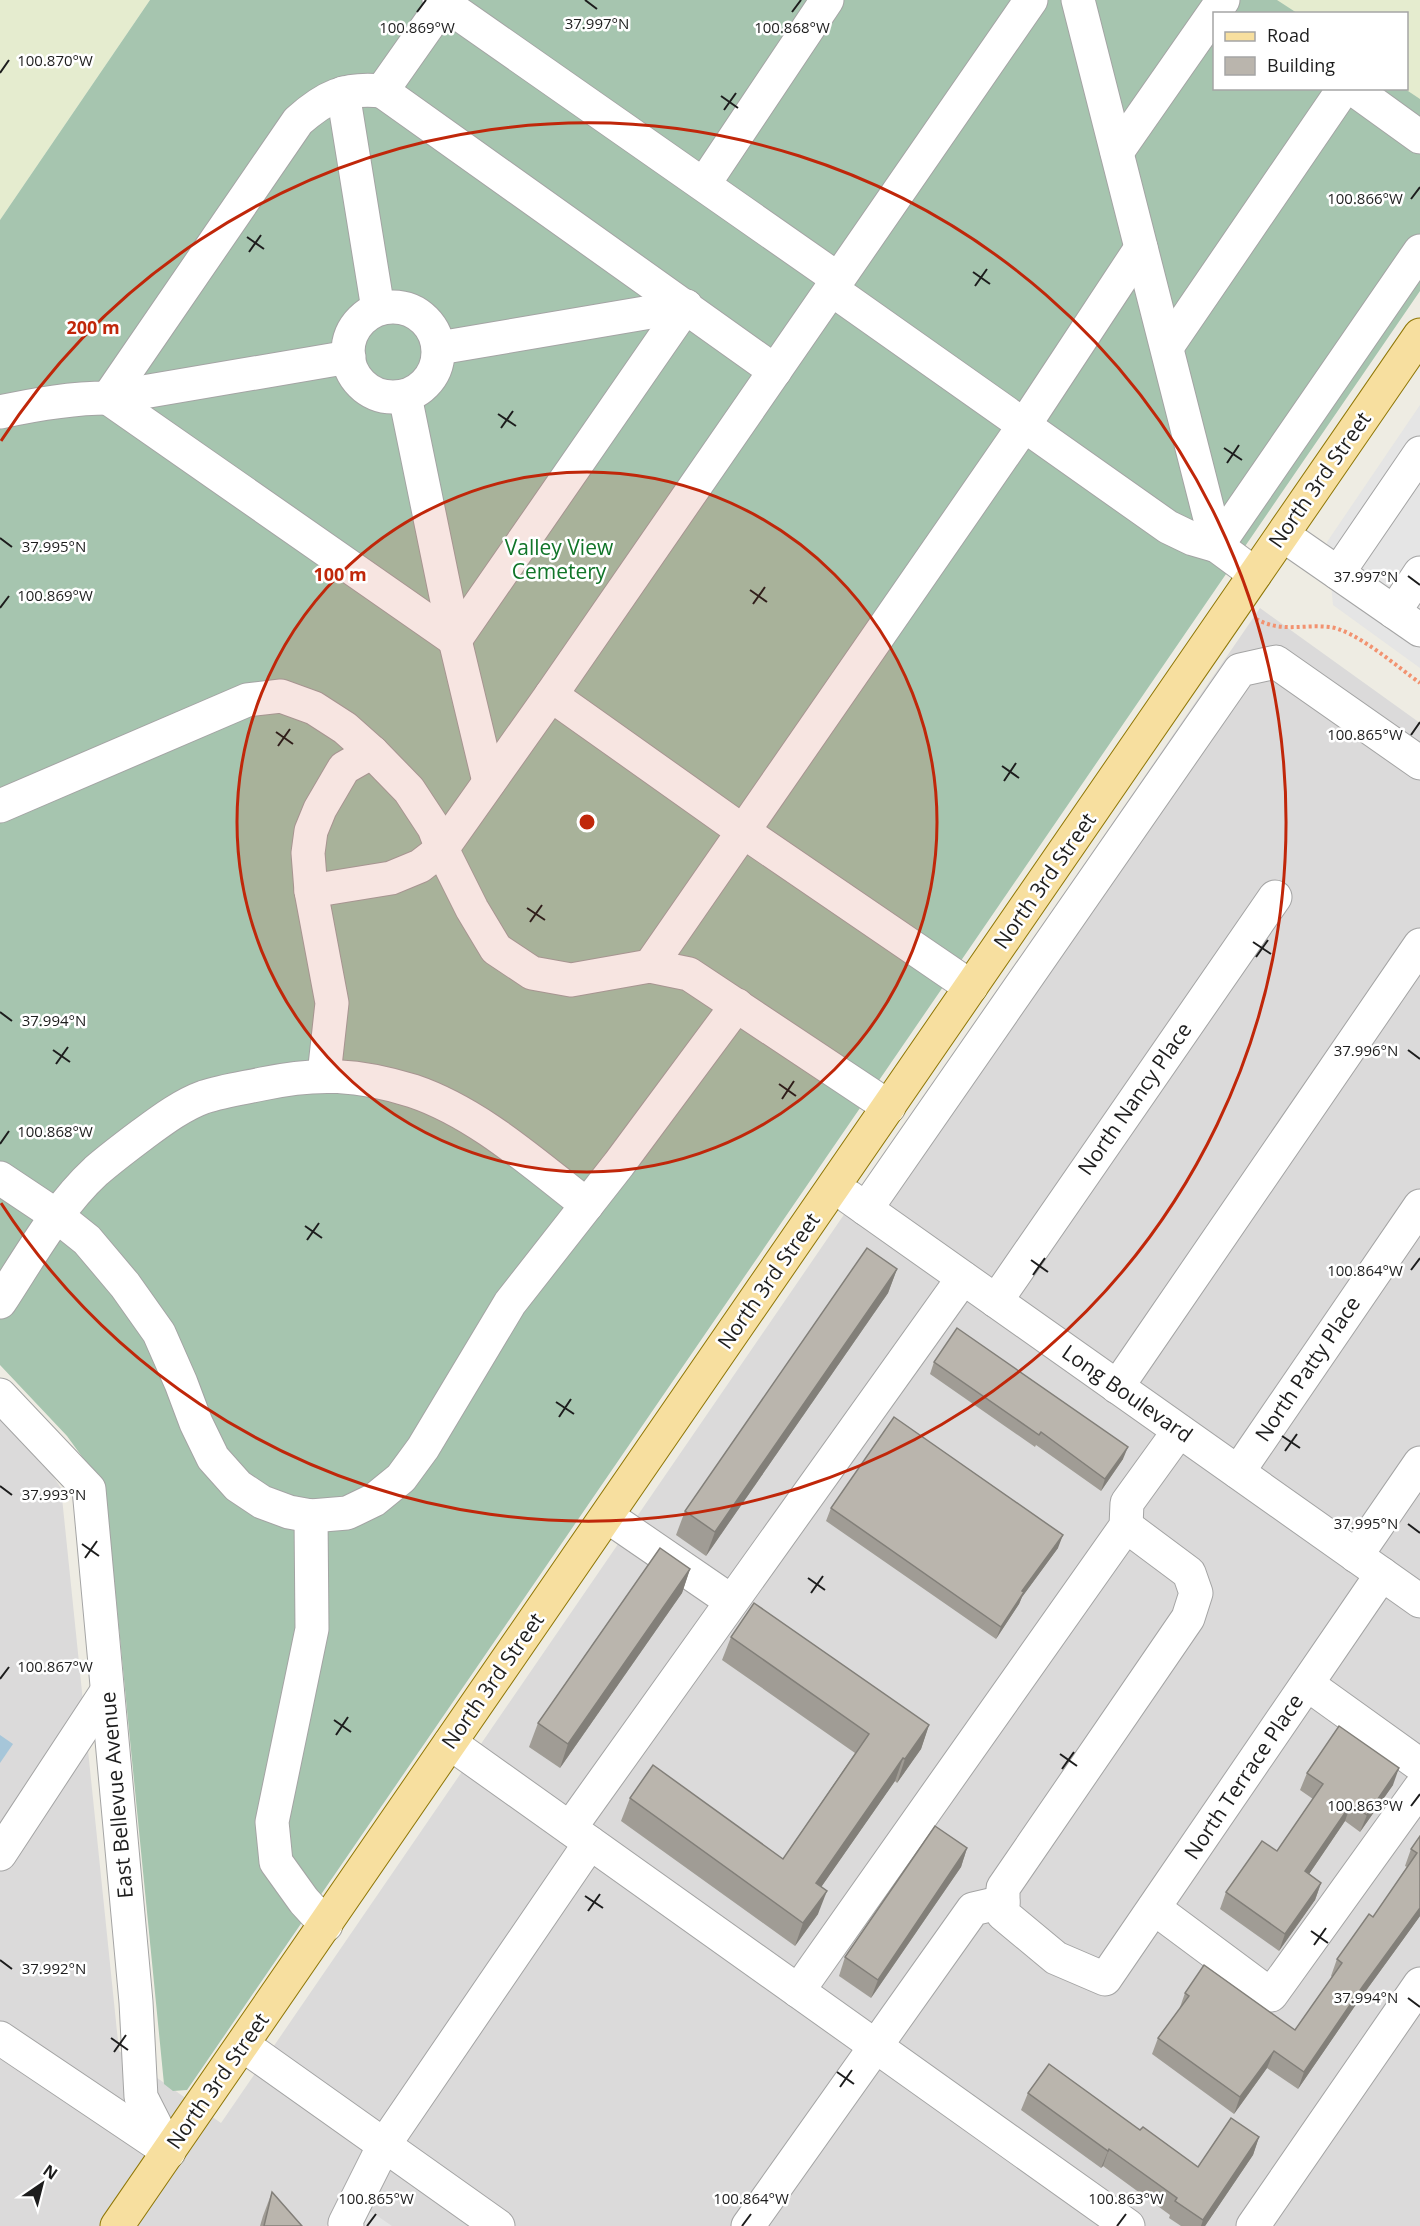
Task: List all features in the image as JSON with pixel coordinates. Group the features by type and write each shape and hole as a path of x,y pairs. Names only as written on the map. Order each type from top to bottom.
{"main road":[{"name":"North 3rd Street","path":"117,2226 1420,335"}],"street":[{"path":"443,1 483,0"},
{"path":"704,184 827,0"},
{"path":"311,891 391,878 420,866 442,849 1031,0"},
{"path":"1078,0 1217,546"},
{"path":"1224,0 1242,12"},
{"path":"382,91 443,1"},
{"path":"443,1 704,184 835,284 1168,527 1193,539 1217,546 1255,574"},
{"path":"1117,152 1213,16"},
{"path":"108,398 298,121 319,103 343,93 364,89 382,91 775,371"},
{"path":"1167,347 1343,90"},
{"path":"1355,90 1420,137"},
{"path":"343,93 378,309"},
{"path":"650,966 1025,424 1142,248"},
{"path":"1217,546 1420,251"},
{"path":"392,306 406,308 418,314 432,329 439,348 437,364 431,378 420,389 405,396 392,397 378,394 365,387 356,377 349,357 350,338 357,325 366,315 378,309 392,306"},
{"path":"439,348 686,306"},
{"path":"454,640 686,306"},
{"path":"0,412 73,398 108,398 349,357"},
{"path":"405,396 454,640 489,782"},
{"path":"108,398 454,640"},
{"path":"1338,573 1420,453"},
{"path":"1282,535 1407,621 1420,573"},
{"path":"866,1209 1240,669 1276,662 1420,763"},
{"path":"551,695 744,832 971,987"},
{"path":"0,806 248,700 281,696 315,708 345,728 409,790 434,828 472,909 496,949 532,973 571,980 650,966 689,974 889,1107"},
{"path":"324,1075 332,1003 311,891 308,853 311,831 320,809 344,768 372,752"},
{"name":"North Nancy Place","path":"996,1301 1275,897"},
{"path":"1117,1387 1420,945"},
{"path":"0,1178 57,1216 87,1240 125,1285 159,1332 196,1423 213,1458 238,1486 262,1502 289,1512 311,1516 347,1513 374,1500 401,1478 423,1448 510,1303 587,1205 737,1005"},
{"path":"0,1302 57,1216 95,1172 168,1115 204,1097 284,1080 324,1075 367,1079 415,1092 466,1116 587,1205"},
{"name":"Long Boulevard","path":"834,1186 1420,1601"},
{"name":"North Patty Place","path":"1238,1472 1420,1206"},
{"path":"347,2226 345,2223 384,2145 580,1835 732,1601 963,1278"},
{"name":"East Bellevue Avenue","path":"0,1395 89,1489 136,2002 141,2097 169,2152"},
{"path":"798,1991 1126,1526 1128,1503 1179,1431"},
{"name":"North Terrace Place","path":"1003,1902 1003,1914 1056,1958 1106,1979 1307,1684 1420,1463"},
{"path":"311,1516 312,1629 272,1822 276,1862 304,1901 326,1924"},
{"path":"607,1516 732,1601"},
{"path":"748,2226 973,1909 1003,1902 1003,1888 1188,1617 1196,1593 1189,1573 1126,1526"},
{"path":"1307,1684 1420,1765"},
{"path":"0,1854 107,1691"},
{"path":"450,1743 1128,2226"},
{"path":"1154,1908 1271,1995 1420,1788"},
{"path":"1253,2226 1420,1984"},
{"path":"0,2038 169,2152"},
{"path":"243,2045 498,2226"}],"path":[{"path":"1250,615 1278,627 1331,627 1351,634 1420,683"}],"shaded area":[{"path":"1420,405 1420,668 1333,605 1327,542"},
{"path":"1260,608 1420,723 1420,2226 0,2226 0,1418 30,1442 61,1488 119,2051 221,2123"},
{"path":"347,2195 392,2226 326,2226"}],"green space":[{"path":"0,0 150,0 0,220"},
{"name":"Valley View Cemetery","path":"150,0 1277,0 1295,12 1213,12 1213,90 1406,90 1420,99 1420,291 187,2090 173,2091 164,2084 108,1517 96,1476 67,1436 0,1365 0,220"},
{"path":"1237,0 1420,0 1420,135 1358,90 1408,90 1408,12 1254,12"}],"water":[{"path":"0,1735 13,1744 0,1763"}],"building":[{"path":"867,1248 897,1269 715,1532 685,1511"},
{"path":"957,1328 1128,1447 1105,1479 1041,1432 1039,1435 934,1362"},
{"path":"894,1417 1063,1535 1022,1591 1024,1592 1001,1627 831,1508"},
{"path":"660,1548 690,1569 568,1744 538,1723"},
{"path":"754,1603 929,1725 905,1759 903,1758 816,1883 827,1891 803,1923 630,1798 653,1765 783,1859 869,1734 731,1637"},
{"path":"1339,1726 1399,1768 1367,1815 1351,1804 1305,1871 1321,1883 1285,1934 1226,1892 1262,1841 1277,1851 1323,1784 1307,1773"},
{"path":"935,1826 967,1848 878,1980 845,1957"},
{"path":"1420,1836 1420,1908 1304,2072 1274,2051 1240,2097 1158,2038 1189,1996 1185,1993 1204,1965 1295,2030 1342,1963 1337,1959 1369,1914 1373,1917 1417,1853 1411,1849"},
{"path":"1049,2064 1140,2130 1143,2127 1198,2167 1231,2118 1259,2137 1203,2220 1175,2201 1177,2198 1028,2093"},
{"path":"272,2192 302,2226 264,2226"}]}
